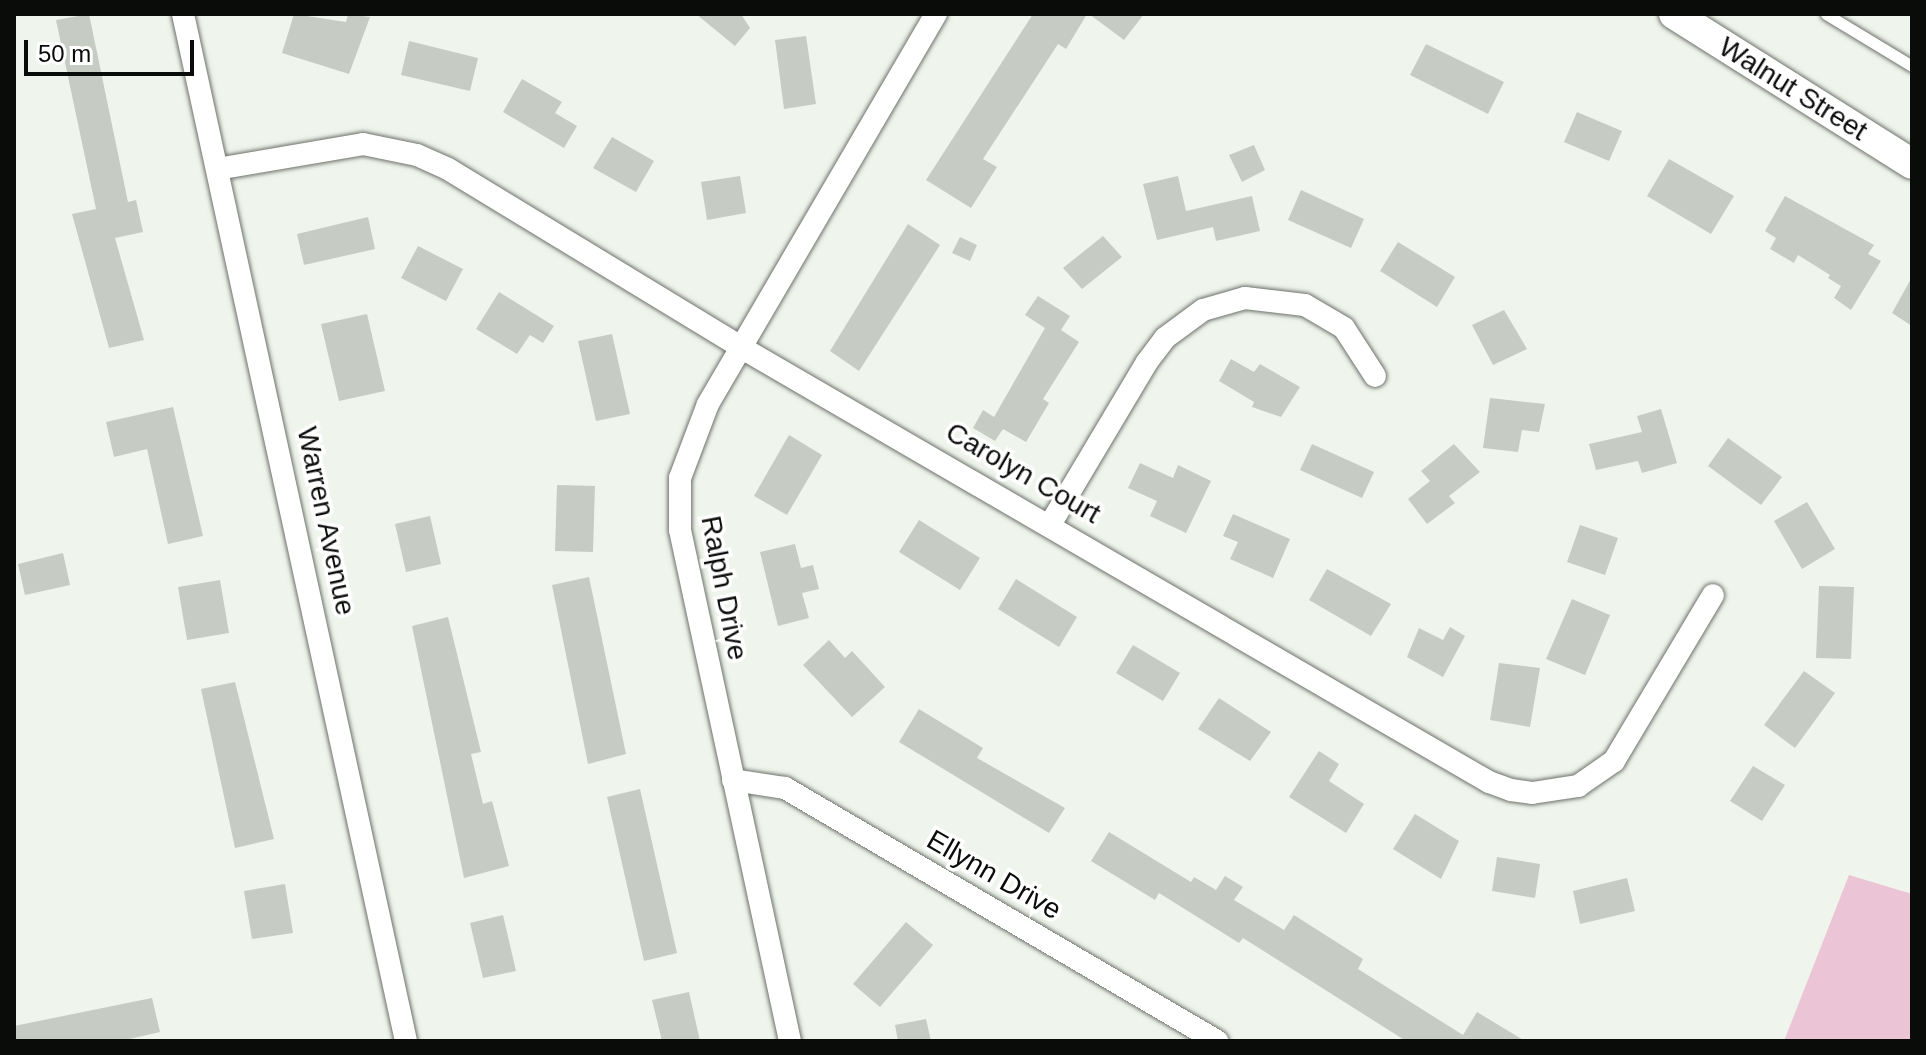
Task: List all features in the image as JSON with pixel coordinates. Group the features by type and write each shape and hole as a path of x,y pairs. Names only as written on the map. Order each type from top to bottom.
{"main road":[{"name":"Walnut Street","path":"1674,14 1912,164"}],"street":[{"name":"Warren Avenue","path":"183,14 406,1041"},
{"name":"Ralph Drive","path":"790,1041 733,780 678,504 695,427 926,18"},
{"name":"Carolyn Court","path":"217,169 333,146 363,144 417,155 448,169 742,348 1051,523 1489,782 1532,793 1578,786 1614,761 1713,595"},
{"path":"1051,523 1147,362 1165,338 1203,310 1245,298 1305,305 1344,328 1375,376"},
{"name":"Ellynn Drive","path":"733,780 785,788 1217,1041"}],"lane":[{"path":"1826,14 1912,66"}],"shaded area":[{"path":"1849,875 1912,894 1912,1041 1784,1041"}],"building":[{"path":"89,14 128,202 136,200 143,232 115,238 144,340 109,348 72,214 96,209 56,20"},
{"path":"294,14 346,22 348,14 370,17 349,74 282,53"},
{"path":"696,14 741,14 750,28 735,46"},
{"path":"1033,14 1087,14 1066,49 1058,44 983,159 997,167 971,208 926,180"},
{"path":"1089,14 1144,14 1124,40"},
{"path":"806,36 816,104 784,109 775,40"},
{"path":"409,41 478,58 470,91 401,75"},
{"path":"1426,44 1504,82 1488,114 1410,75"},
{"path":"522,79 562,102 555,113 577,126 564,148 503,112"},
{"path":"1577,112 1622,131 1609,161 1564,142"},
{"path":"612,137 654,161 636,192 593,168"},
{"path":"1254,145 1265,170 1242,182 1229,155"},
{"path":"1669,159 1734,196 1711,234 1647,196"},
{"path":"740,176 746,213 707,220 701,182"},
{"path":"1178,176 1186,211 1252,196 1260,231 1216,241 1213,227 1157,240 1143,184"},
{"path":"1301,190 1364,219 1351,248 1288,220"},
{"path":"1785,196 1874,245 1868,254 1881,261 1851,310 1834,298 1841,286 1828,278 1830,275 1798,255 1794,263 1770,249 1776,238 1765,231"},
{"path":"368,217 375,249 304,265 297,234"},
{"path":"908,224 940,245 859,371 830,351"},
{"path":"1103,236 1122,257 1082,289 1063,268"},
{"path":"960,237 977,245 970,261 952,253"},
{"path":"1398,242 1455,277 1437,307 1380,271"},
{"path":"418,246 463,269 446,301 401,278"},
{"path":"1912,277 1912,326 1892,313"},
{"path":"499,292 554,326 543,343 530,335 517,354 476,329"},
{"path":"1038,296 1070,316 1061,330 1079,342 1043,399 1049,403 1026,442 1003,429 995,441 973,428 983,410 994,417 1045,328 1025,315"},
{"path":"1504,310 1527,349 1493,365 1472,325"},
{"path":"367,314 385,391 339,401 321,324"},
{"path":"612,334 630,414 596,421 578,341"},
{"path":"1231,359 1254,372 1260,364 1300,387 1281,417 1252,407 1254,402 1219,381"},
{"path":"1490,398 1545,404 1539,432 1522,430 1518,452 1483,448"},
{"path":"173,407 203,536 168,544 147,449 114,457 106,422"},
{"path":"1661,409 1677,463 1642,473 1638,461 1596,470 1589,444 1642,432 1637,416"},
{"path":"789,435 822,455 787,515 754,496"},
{"path":"1728,438 1782,477 1761,505 1708,466"},
{"path":"1312,444 1374,472 1362,498 1300,470"},
{"path":"1454,444 1480,472 1449,496 1455,503 1427,524 1408,499 1430,481 1421,471"},
{"path":"1140,463 1173,478 1178,465 1211,481 1186,533 1150,516 1157,501 1128,488"},
{"path":"557,485 595,486 593,552 555,551"},
{"path":"1807,502 1835,549 1802,569 1774,521"},
{"path":"1233,514 1290,539 1273,578 1230,559 1238,542 1223,536"},
{"path":"430,516 441,564 406,572 395,524"},
{"path":"919,520 980,558 960,590 899,552"},
{"path":"1580,525 1618,538 1605,575 1567,562"},
{"path":"795,544 801,568 813,565 819,589 802,593 809,618 778,626 760,552"},
{"path":"63,553 70,585 25,595 18,564"},
{"path":"1327,569 1391,604 1371,636 1309,600"},
{"path":"589,577 626,754 588,764 552,585"},
{"path":"1016,579 1077,617 1059,647 998,609"},
{"path":"220,580 229,633 187,640 178,587"},
{"path":"1819,586 1854,587 1851,659 1816,658"},
{"path":"1572,599 1610,615 1585,675 1546,659"},
{"path":"448,617 481,752 471,754 483,804 492,801 509,866 464,878 412,626"},
{"path":"1450,627 1465,636 1443,677 1407,657 1419,628 1443,640"},
{"path":"829,640 845,658 852,651 885,687 852,717 803,665"},
{"path":"1133,645 1180,673 1163,701 1116,673"},
{"path":"1499,663 1540,668 1530,727 1490,720"},
{"path":"1804,671 1835,693 1795,748 1764,725"},
{"path":"235,682 274,839 235,848 201,689"},
{"path":"1219,698 1271,732 1250,761 1198,729"},
{"path":"919,709 983,748 977,758 1065,808 1049,833 899,742"},
{"path":"1319,751 1339,764 1329,781 1364,804 1346,833 1289,797"},
{"path":"1753,766 1785,785 1762,821 1730,801"},
{"path":"640,789 677,953 644,961 607,797"},
{"path":"1415,814 1459,841 1441,879 1393,849"},
{"path":"1109,832 1191,882 1194,877 1216,890 1225,876 1243,887 1234,900 1284,930 1294,915 1363,959 1358,969 1463,1035 1477,1012 1525,1041 1406,1041 1243,938 1239,943 1159,893 1155,900 1091,861"},
{"path":"1497,857 1540,864 1535,898 1492,891"},
{"path":"1627,878 1635,911 1580,924 1573,891"},
{"path":"285,884 293,933 252,939 244,891"},
{"path":"503,915 516,971 483,978 470,923"},
{"path":"906,922 933,945 880,1007 853,984"},
{"path":"689,992 700,1041 662,1041 652,1000"},
{"path":"152,998 160,1032 121,1041 14,1041 14,1026"},
{"path":"926,1019 931,1041 898,1041 895,1025"}]}
